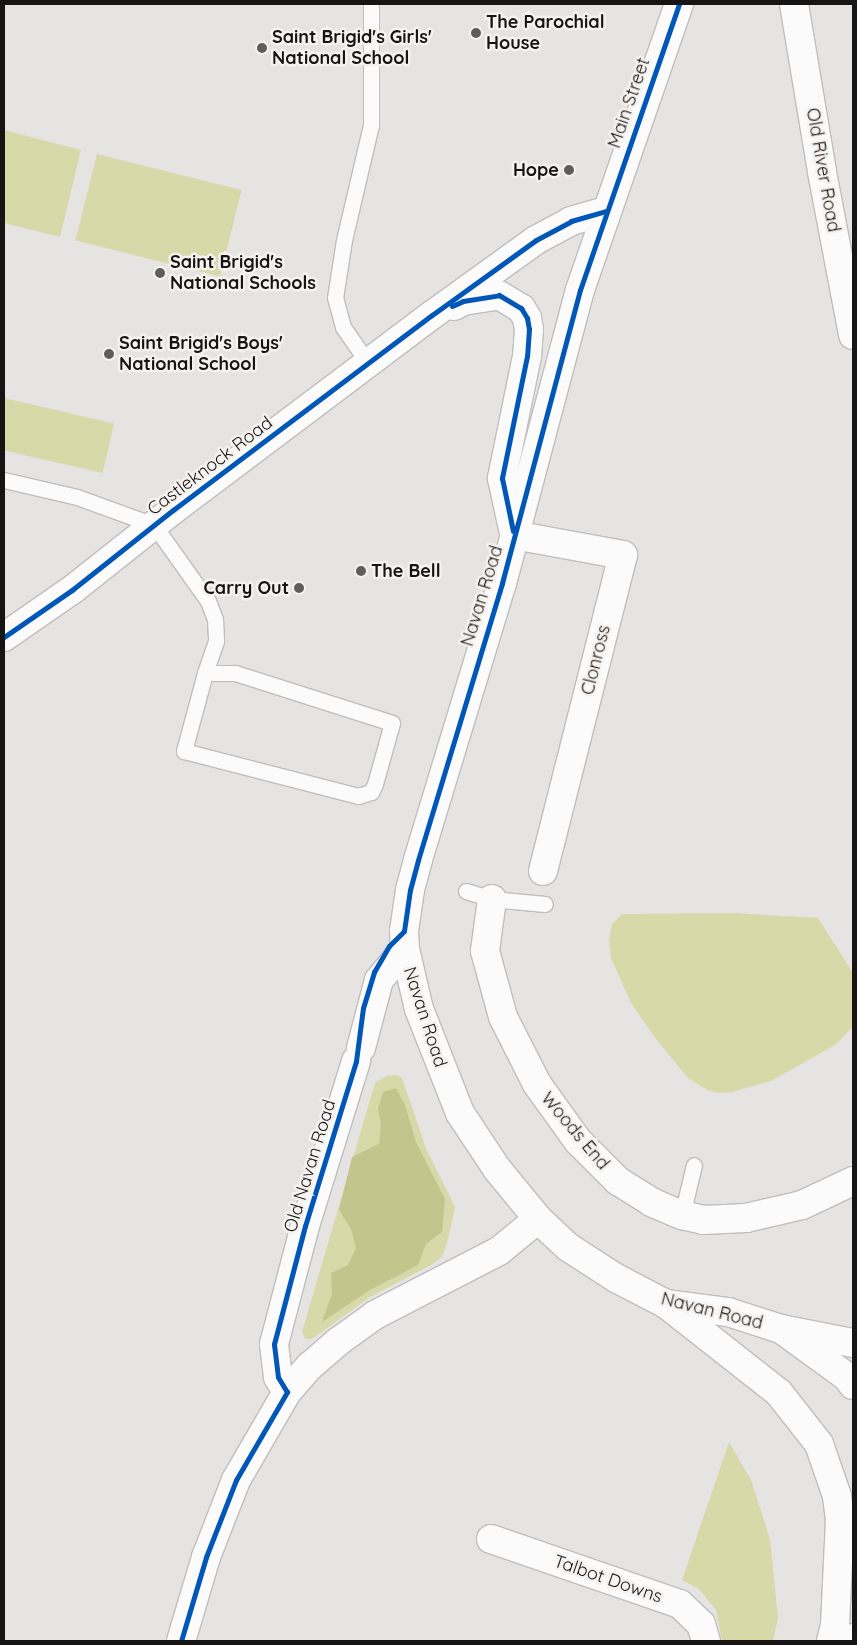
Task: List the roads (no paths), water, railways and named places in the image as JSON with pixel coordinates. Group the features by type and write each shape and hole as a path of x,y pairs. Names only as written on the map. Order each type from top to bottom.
{"main road":[{"name":"Main Street","path":"606,211 679,4"},
{"name":"Old River Road","path":"794,4 822,172 853,335"},
{"name":"Castleknock Road","path":"4,637 72,590 154,525 368,363 536,240 571,221 606,211"},
{"name":"Navan Road","path":"606,211 580,290 514,535 418,860 410,890 404,931 405,950 419,1009 460,1113 497,1169 538,1219 576,1252 616,1278 666,1304 728,1312 781,1329 847,1377 853,1384"},
{"name":"Castleknock Road","path":"432,315 463,301 499,295 522,308 527,318 529,330 527,356 502,478 514,535"},
{"name":"Clonross","path":"514,535 623,555 543,871"},
{"name":"Woods End","path":"479,895 485,951 503,1017 537,1084 578,1141 618,1181 651,1202 682,1216 703,1220 746,1218 802,1205 853,1181"},
{"name":"Old Navan Road","path":"287,1392 278,1377 274,1344 306,1226 379,980 405,950"},
{"path":"181,1641 206,1556 236,1480 287,1392 310,1366 375,1315 499,1251 538,1219"},
{"path":"666,1304 779,1393 819,1444 837,1496 840,1519 835,1625 831,1641"},
{"path":"781,1329 853,1343"},
{"name":"Talbot Downs","path":"491,1539 680,1604 701,1624 706,1641"}],"lane":[{"path":"368,363 343,327 336,298 344,240 372,125 371,4"},
{"path":"4,480 77,497 154,525 208,601 215,619 216,641 205,673 184,751 358,796 371,792 392,723 235,673 205,673"},
{"path":"479,895 545,904"},
{"path":"682,1216 694,1164"}],"place":[{"name":"The Parochial House","path":"476,33"},
{"name":"Saint Brigid's Girls' National School","path":"262,48"},
{"name":"Hope","path":"569,170"},
{"name":"Saint Brigid's National Schools","path":"160,273"},
{"name":"Saint Brigid's Boys' National School","path":"109,354"},
{"name":"The Bell","path":"361,571"},
{"name":"Carry Out","path":"299,588"}]}
